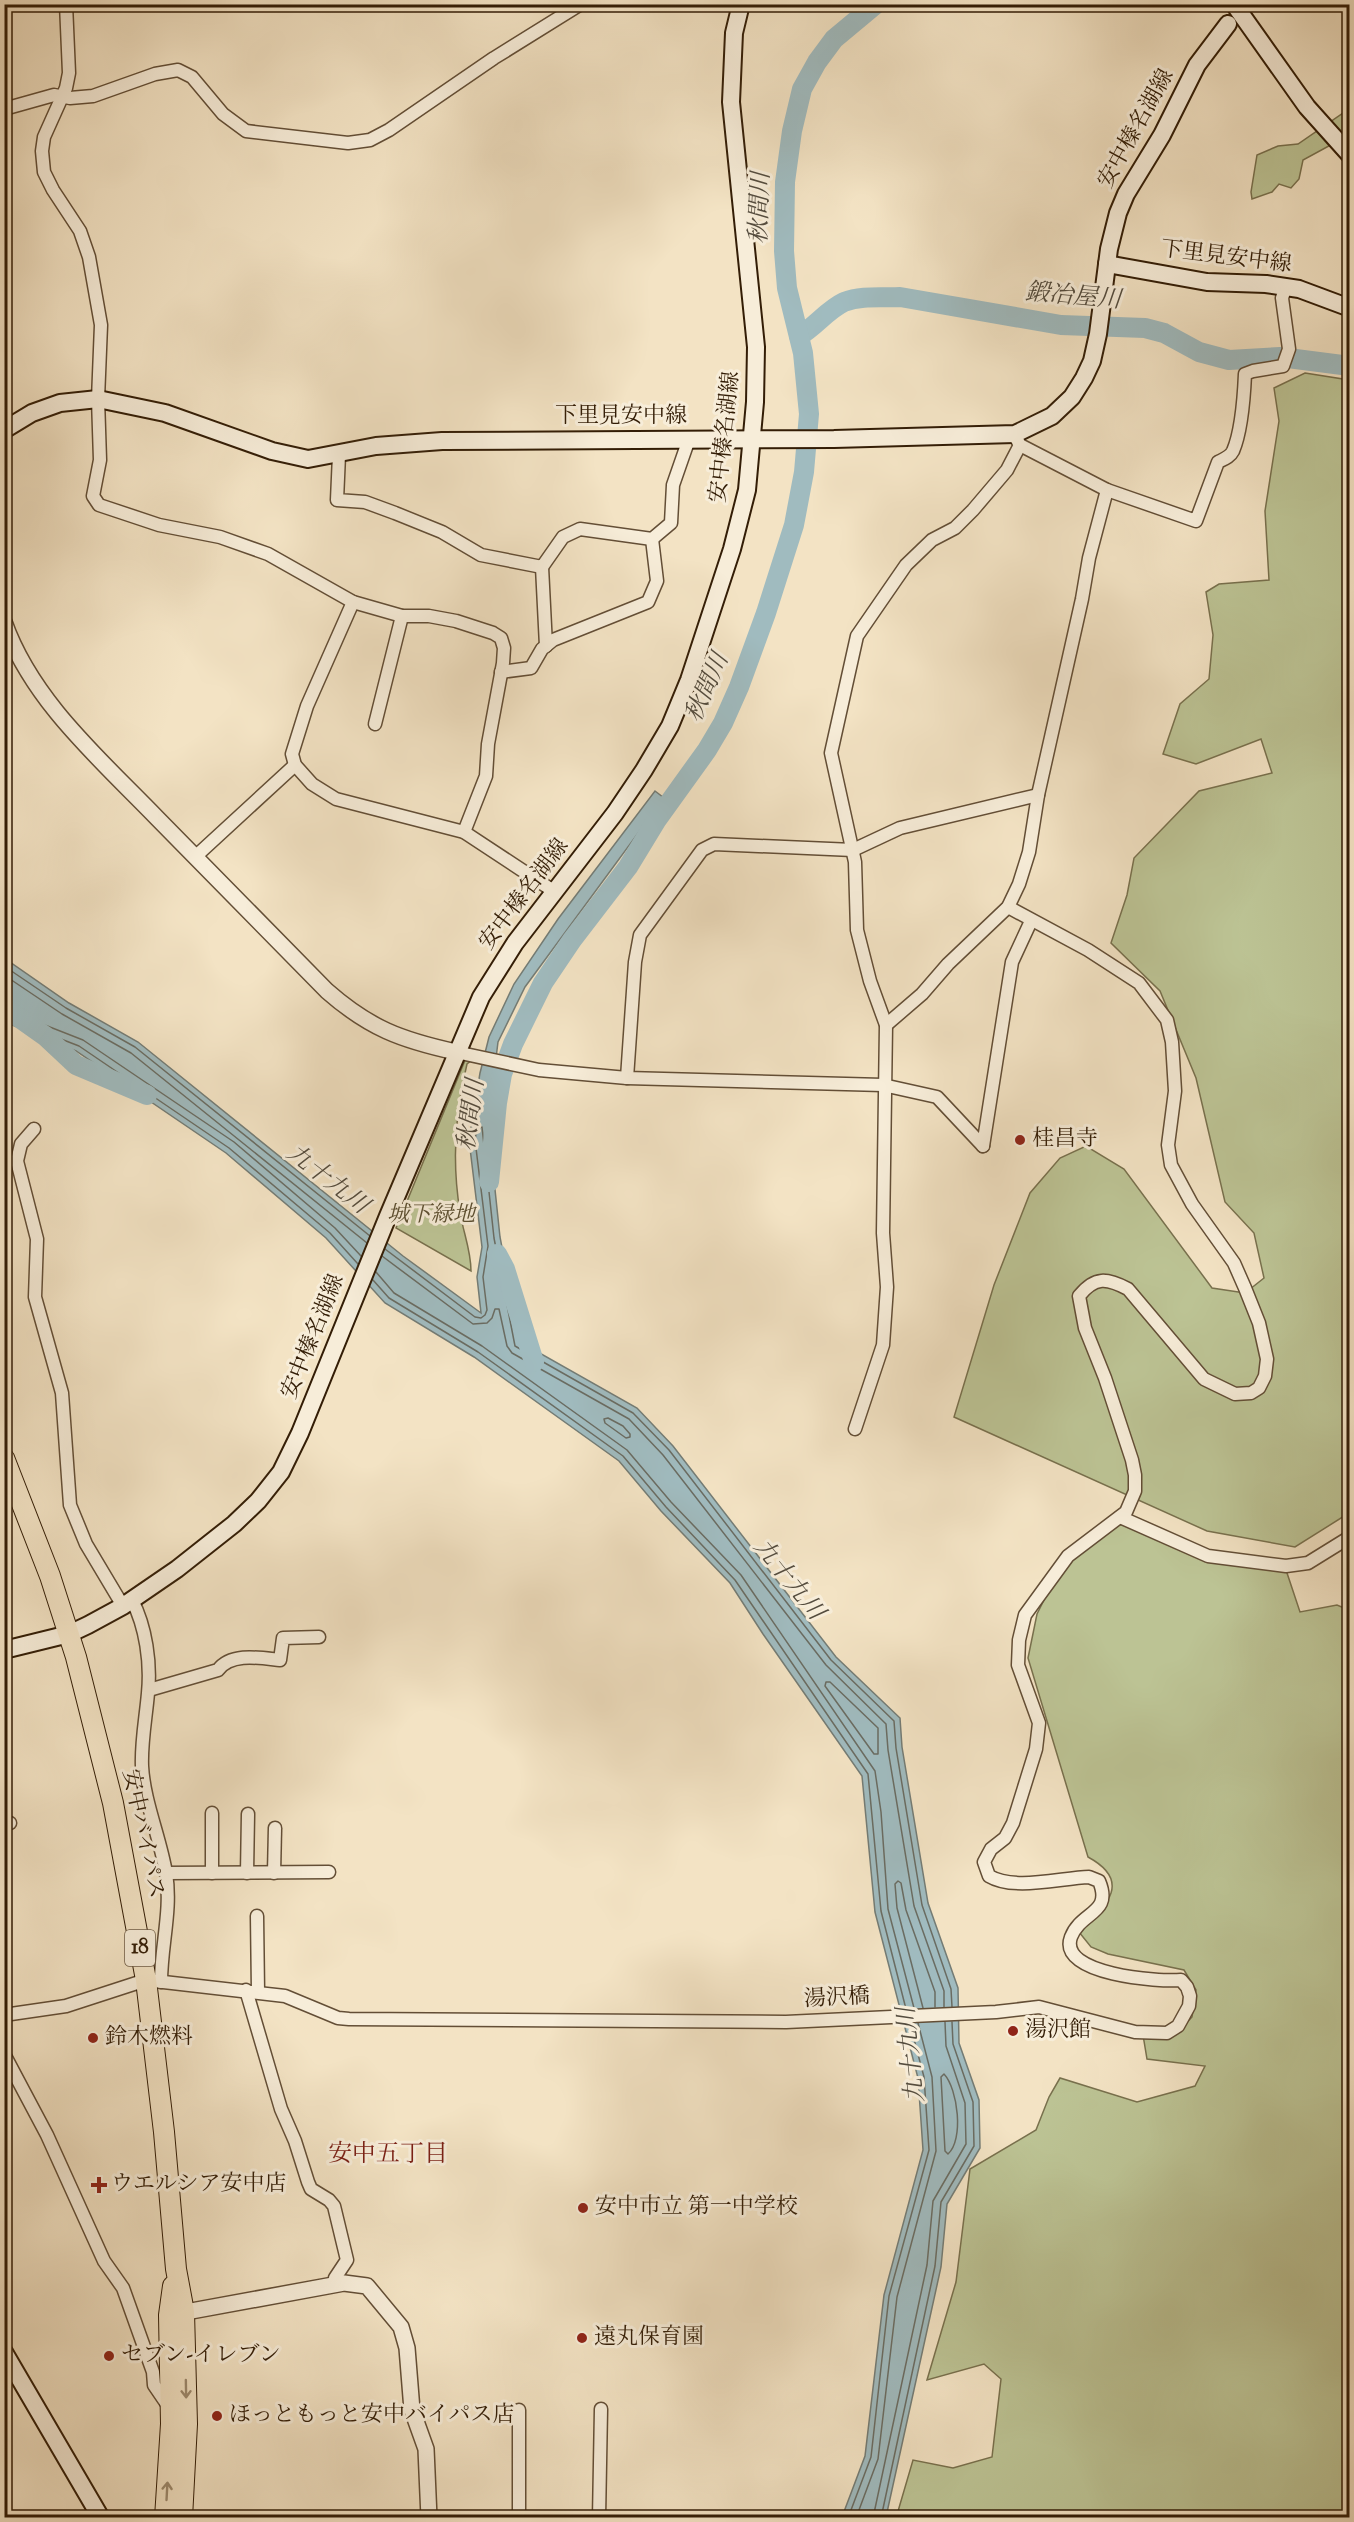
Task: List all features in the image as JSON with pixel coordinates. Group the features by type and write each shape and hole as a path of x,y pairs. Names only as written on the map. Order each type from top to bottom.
{"highway":[{"name":"安中バイパス","path":"4,1458 50,1576 69,1634 113,1803 154,1981 176,2269 176,2314 165,2517"},
{"name":"安中バイパス","path":"176,2314 187,2424 182,2517"}],"main road":[{"name":"安中榛名湖線","path":"4,1650 69,1634 127,1603 177,1569 234,1524 271,1486 291,1454 456,1052 495,973 515,943 633,787 670,726 689,680 732,549 747,490 755,402 756,347 732,102 734,33 741,4"},
{"path":"1234,4 1307,107 1350,154"},
{"name":"安中榛名湖線","path":"1107,264 1112,232 1126,194 1162,135 1197,65 1228,24"},
{"name":"下里見安中線","path":"4,430 32,414 60,403 98,399 165,413 272,451 308,459 339,455 376,446 442,441 1017,440 1052,416 1072,397 1092,361 1099,328 1107,264 1207,282 1286,286 1350,308"},
{"path":"4,2352 101,2517"}],"street":[{"path":"66,4 69,73 62,96 44,137 42,151 44,171 53,190 80,231 89,256 101,325 98,399 100,460 93,496 99,505 159,525 220,537 268,554 353,602 402,616 429,616 456,621 493,633 501,639 504,648 488,744 486,776 464,832"},
{"path":"4,109 54,95 93,96 155,74 178,70 192,77 223,114 246,131 332,141 370,140 389,130 494,58 580,4"},
{"path":"855,1429 883,1345 887,1287 883,1233 886,1025 867,971 856,930 853,849 831,753 857,636 906,565 932,540 955,528 1007,470 1017,440 1107,490 1196,521 1218,462 1227,458 1233,451 1244,404 1245,374 1253,370 1283,366 1289,349 1282,298 1286,286"},
{"path":"546,646 542,567 563,537 580,529 652,539 671,524 673,485 689,439"},
{"path":"339,455 337,500 365,502 395,513 442,532 481,555 542,567"},
{"path":"886,1025 922,994 948,964 1008,907 1019,884 1029,852 1038,795 1082,600 1089,558 1107,490"},
{"path":"501,672 531,668 553,640 648,602 657,581 652,539"},
{"path":"353,602 307,706 292,754 295,765 312,784 336,799 464,832 555,892"},
{"path":"375,724 402,616"},
{"path":"4,622 13,646 39,691 195,856 327,991 372,1026 399,1037 539,1070 627,1078 884,1085 937,1097 983,1146 1011,962 1031,921"},
{"path":"195,856 295,765"},
{"path":"627,1078 635,962 640,935 702,850 714,844 853,849 900,828 1038,795"},
{"path":"1008,907 1088,950 1139,983 1167,1020 1172,1042 1175,1091 1168,1144 1172,1165 1192,1204 1234,1263 1258,1323 1267,1359 1265,1376 1259,1388 1243,1394 1235,1394 1222,1389 1204,1379 1128,1289 1115,1282 1101,1280 1089,1284 1080,1296 1080,1312 1105,1378 1135,1475 1135,1491 1131,1503 1120,1517 1208,1556 1286,1566 1308,1563 1350,1538"},
{"path":"4,2015 66,2006 154,1981 161,1957 169,1906 166,1873 142,1770 148,1690 142,1625 86,1544 70,1505 62,1393 35,1297 37,1239 17,1161 21,1144 33,1129"},
{"name":"湯沢橋","path":"154,1981 285,1996 338,2018 349,2019 789,2022 996,2012 1039,2007 1135,2032 1167,2033 1178,2026 1189,2006 1187,1987 1181,1980 1153,1980 1098,1970 1077,1958 1072,1950 1070,1939 1084,1918 1101,1906 1104,1896 1099,1881 1089,1877 1019,1884 996,1880 989,1876 984,1862 991,1849 1005,1838 1013,1823 1036,1749 1039,1723 1018,1665 1019,1640 1025,1615 1068,1556 1120,1517"},
{"path":"148,1690 218,1670 221,1665 246,1656 280,1660 283,1638 319,1637"},
{"path":"212,1813 212,1873"},
{"path":"247,1873 248,1814"},
{"path":"274,1873 275,1828"},
{"path":"166,1873 329,1872"},
{"path":"257,1916 252,1991 281,2109 295,2140 308,2182 311,2189 329,2200 338,2214 347,2260 335,2278 335,2285"},
{"path":"4,2054 47,2135 104,2260 123,2288 153,2372 154,2385 170,2409"},
{"path":"176,2314 345,2283 367,2286 401,2327 407,2348 412,2410 426,2449 429,2517"},
{"path":"599,2517 601,2409"},
{"path":"519,2410 519,2517"}],"green space":[{"path":"1349,109 1349,135 1303,160 1299,179 1291,188 1279,184 1272,192 1252,199 1257,155 1278,146 1298,144"},
{"path":"1305,373 1349,380 1349,1513 1295,1547 1207,1531 954,1417 994,1285 1030,1193 1060,1158 1086,1146 1124,1169 1212,1288 1245,1293 1264,1278 1254,1233 1225,1202 1196,1078 1160,991 1111,943 1127,895 1134,858 1199,791 1272,773 1261,739 1196,764 1163,754 1180,704 1209,679 1213,635 1206,592 1219,584 1269,580 1265,511 1279,421 1274,388"},
{"name":"城下緑地","path":"466,1058 472,1060 467,1064 457,1119 456,1175 471,1271 396,1228"},
{"path":"1132,1524 1217,1554 1286,1570 1300,1612 1337,1605 1349,1610 1349,2517 896,2518 913,2460 953,2468 992,2457 1001,2379 984,2364 927,2380 956,2282 970,2169 1036,2130 1049,2097 1060,2078 1137,2102 1195,2086 1205,2066 1147,2059 1143,2035 1178,2032 1192,2017 1196,1990 1184,1970 1108,1954 1091,1947 1079,1932 1105,1904 1112,1885 1110,1876 1102,1866 1088,1857 1028,1658 1037,1614 1056,1576 1084,1542 1114,1525"}],"water":[{"path":"655,791 664,798 525,987 498,1042 488,1123 500,1237 520,1342 637,1408 673,1446 836,1657 900,1718 902,1747 928,1903 958,1988 959,2043 979,2100 980,2148 947,2204 941,2267 886,2517 842,2517 865,2456 884,2295 923,2150 918,2078 875,1912 862,1776 730,1583 661,1511 619,1461 474,1357 385,1303 326,1238 226,1153 76,1051 5,1022 4,958 69,1003 138,1042 403,1256 481,1313 477,1277 482,1247 469,1140 480,1073 489,1037 514,984 558,919"}],"waterway":[{"name":"秋間川","path":"489,1182 502,1074 513,1044 543,983 572,940 628,867 656,821 707,750 723,723 766,613 794,525 804,472 809,414 803,353 787,288 784,251 785,182 792,131 802,89 817,62 834,39 876,4"},
{"name":"鍛冶屋川","path":"799,336 844,302 865,298 900,297 1061,325 1145,328 1164,333 1199,352 1229,360 1280,357 1350,366"},
{"name":"九十九川","path":"4,1007 45,1036 76,1065 147,1095"},
{"name":"秋間川","path":"497,1254 505,1269 534,1362"}],"place":[{"name":"桂昌寺","path":"1020,1140"},
{"name":"湯沢館","path":"1013,2031"},
{"name":"鈴木燃料","path":"93,2038"},
{"name":"ウエルシア安中店","path":"99,2185"},
{"name":"安中市立 第一中学校","path":"583,2208"},
{"name":"遠丸保育園","path":"582,2338"},
{"name":"セブン-イレブン","path":"109,2356"},
{"name":"ほっともっと安中バイパス店","path":"217,2416"}],"district":[{"name":"安中五丁目","path":"388,2155"}]}
